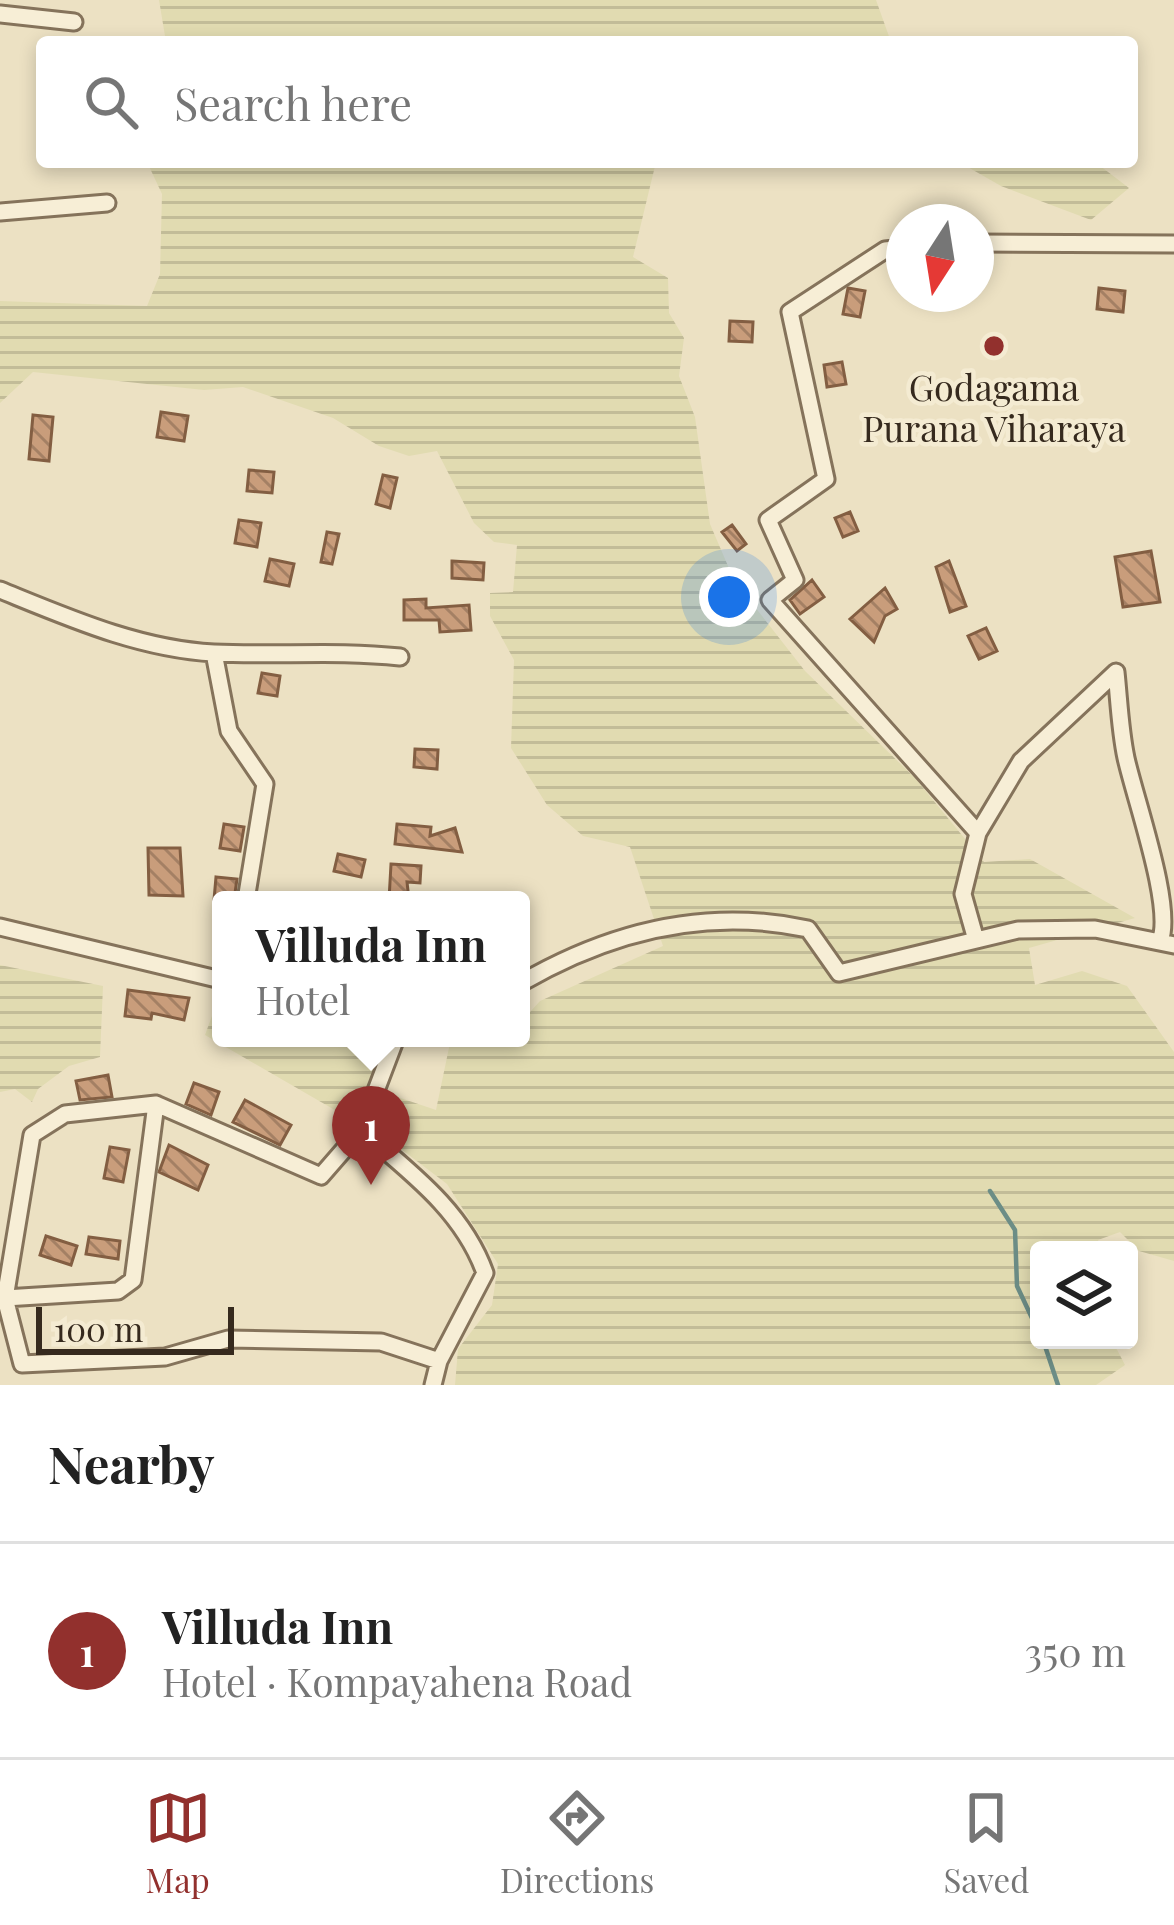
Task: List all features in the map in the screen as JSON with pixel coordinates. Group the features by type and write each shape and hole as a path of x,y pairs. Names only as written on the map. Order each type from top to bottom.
{"street":[{"path":"0,14 74,22"},
{"path":"0,212 107,203"},
{"path":"994,243 1174,244"},
{"path":"886,250 790,312 826,478 767,520 795,580 770,600 978,833"},
{"path":"0,590 97,629 214,653 326,650 400,657"},
{"path":"214,653 229,731 265,784 247,891"},
{"path":"530,978 557,962 663,925 718,921 808,929 839,973 1018,930 1096,929 1167,943 1167,900 1125,755 1116,672 1021,761 978,833 963,894 976,940"},
{"path":"0,927 212,978"},
{"path":"393,1047 361,1130 321,1176 156,1104 65,1114 32,1135 5,1298 22,1364 164,1357 228,1339 381,1342 439,1361"},
{"path":"5,1298 118,1292 133,1280 156,1104"},
{"path":"361,1130 434,1192 475,1244 485,1274 439,1361 433,1385"}],"shaded area":[{"path":"159,0 876,0 889,36 165,36"},
{"path":"150,168 655,168 633,257 668,278 669,313 684,338 679,376 695,417 710,524 734,580 805,671 915,778 984,862 1030,859 1135,918 1029,948 1035,985 1082,971 1127,986 1174,1052 1174,1261 1139,1251 1138,1241 1129,1241 1120,1232 1098,1241 1030,1241 1030,1349 1117,1349 1125,1365 1096,1385 455,1385 458,1349 492,1305 498,1264 447,1184 397,1146 226,1047 384,1047 368,1087 436,1110 449,1047 530,1047 530,1012 540,1001 663,946 630,847 583,836 547,805 511,748 514,660 490,616 490,593 513,592 517,545 494,542 474,523 437,451 409,456 379,446 333,418 243,387 204,390 33,372 0,403 0,301 147,306 160,274 162,194"},
{"path":"970,168 1103,168 1129,188 1091,220 1001,186"},
{"path":"0,965 103,986 100,1057 69,1066 38,1089 32,1102 15,1089 0,1092"}],"building":[{"path":"848,288 865,291 860,317 843,314"},
{"path":"1099,288 1125,291 1123,312 1097,309"},
{"path":"730,321 753,322 752,342 729,341"},
{"path":"842,362 846,384 827,387 824,365"},
{"path":"161,412 188,416 184,441 157,437"},
{"path":"33,415 53,417 49,461 29,459"},
{"path":"249,470 274,472 272,493 247,491"},
{"path":"383,475 397,478 390,508 376,504"},
{"path":"850,512 858,531 843,537 835,518"},
{"path":"239,520 261,523 257,547 235,543"},
{"path":"732,525 746,544 737,551 722,532"},
{"path":"327,532 339,534 332,564 321,562"},
{"path":"1151,551 1160,602 1123,607 1115,557"},
{"path":"270,559 294,564 289,586 265,581"},
{"path":"452,561 484,563 483,580 452,578"},
{"path":"949,561 966,606 950,612 936,567"},
{"path":"812,580 824,597 800,614 790,600"},
{"path":"885,588 897,609 885,616 874,642 850,619"},
{"path":"426,599 426,608 469,605 471,630 440,632 439,620 404,620 404,600"},
{"path":"986,628 997,651 979,659 968,636"},
{"path":"262,673 280,676 277,696 258,693"},
{"path":"415,749 438,750 437,769 414,767"},
{"path":"224,824 244,827 240,851 220,848"},
{"path":"397,824 431,827 430,836 455,828 462,852 395,844"},
{"path":"148,848 180,848 183,896 149,895"},
{"path":"338,854 365,860 361,877 334,871"},
{"path":"391,864 421,866 420,883 407,882 408,891 390,891"},
{"path":"216,877 237,879 235,891 215,891"},
{"path":"128,990 189,998 184,1020 152,1013 151,1019 125,1016"},
{"path":"108,1075 112,1097 80,1100 76,1081"},
{"path":"194,1083 219,1092 211,1115 186,1104"},
{"path":"245,1100 291,1125 280,1145 233,1122"},
{"path":"169,1145 208,1165 198,1190 159,1172"},
{"path":"110,1147 129,1150 123,1182 104,1178"},
{"path":"46,1236 77,1246 71,1265 40,1255"},
{"path":"89,1237 120,1241 118,1259 86,1254"}],"waterway":[{"path":"990,1191 1015,1230 1017,1286 1030,1314"},
{"path":"1046,1349 1058,1385"}],"place":[{"name":"Godagama Purana Viharaya","path":"994,346"},
{"name":"Villuda Inn","path":"371,1185"}]}
